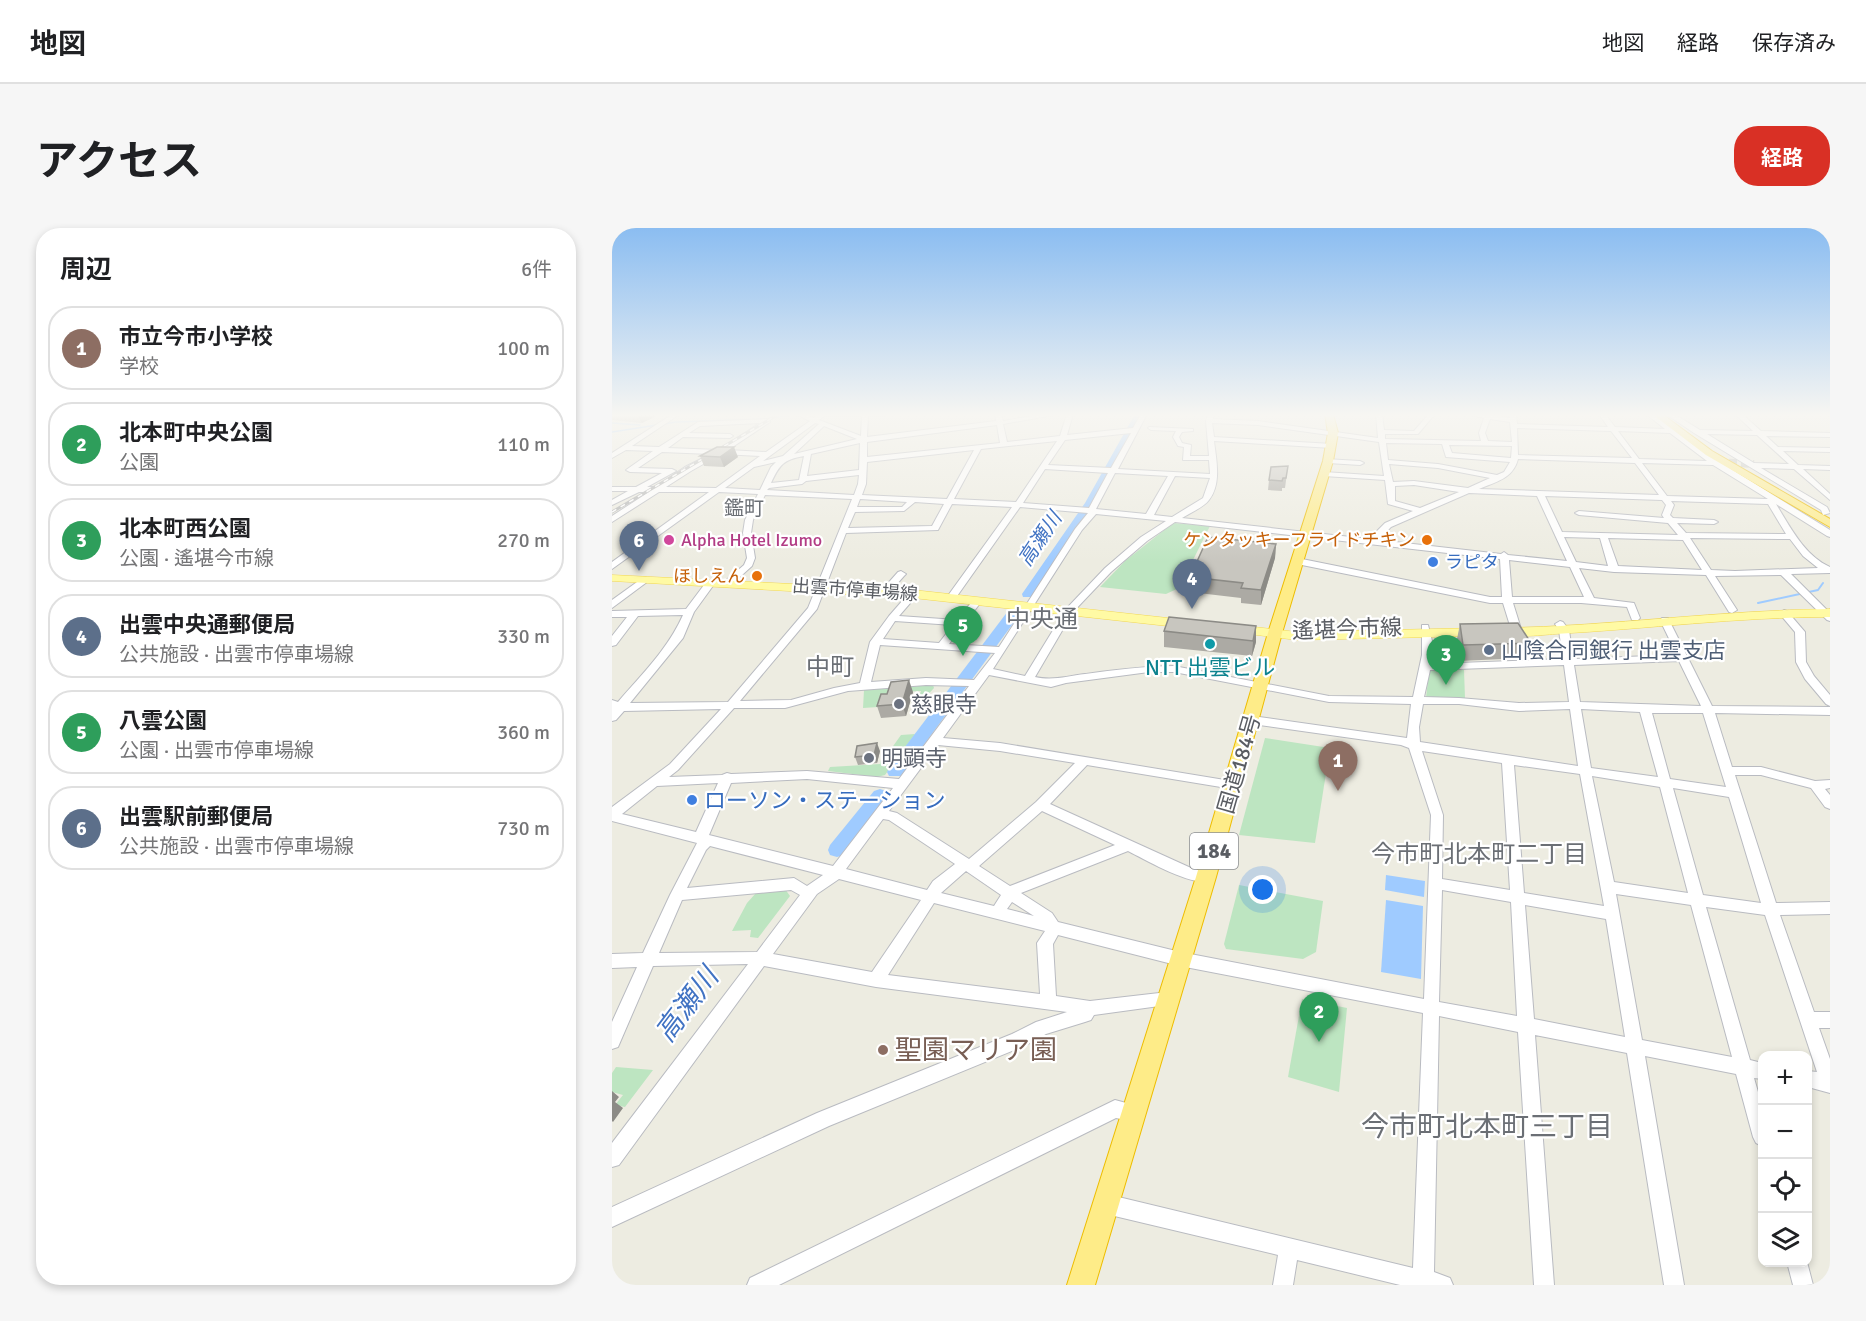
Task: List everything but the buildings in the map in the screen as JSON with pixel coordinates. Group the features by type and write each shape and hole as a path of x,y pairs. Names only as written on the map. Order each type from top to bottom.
{"highway":[{"name":"国道184号","path":"1081,1285 1206,877 1262,686 1275,633 1326,463"},
{"path":"1728,463 1830,524"},
{"path":"1730,463 1830,531"},
{"path":"1755,481 1829,511"}],"main road":[{"name":"出雲市停車場線","path":"612,578 885,591 1195,624"},
{"name":"遙堪今市線","path":"1562,627 1732,610 1827,612"},
{"name":"遙堪今市線","path":"1275,633 1297,636 1426,629 1516,629 1827,612"},
{"path":"1230,628 1275,633"}],"street":[{"path":"640,463 630,470 672,471"},
{"path":"612,503 686,463"},
{"path":"612,520 697,463"},
{"path":"612,566 715,490 753,465 760,463"},
{"path":"728,583 748,566 751,558 747,533 749,520 763,489 779,463"},
{"path":"803,479 806,463"},
{"path":"612,815 674,767 731,705 812,609 862,484 862,463"},
{"path":"843,531 935,528 970,463"},
{"path":"952,597 1046,463"},
{"path":"612,1158 810,893 836,873 978,684 1079,529 1092,516 1092,509 1118,463"},
{"path":"1028,680 1069,611 1108,570 1144,539 1206,499 1214,476 1214,463"},
{"path":"1350,463 1389,481 1469,491 1774,502 1830,531"},
{"path":"1386,463 1392,495 1390,502 1420,511"},
{"path":"1407,463 1434,465 1499,478"},
{"path":"1372,540 1388,525 1499,478 1512,469 1514,463"},
{"path":"1639,463 1670,506 1666,515 1685,537 1732,610"},
{"path":"1712,463 1755,481 1775,480"},
{"path":"1793,463 1830,498"},
{"path":"1812,463 1816,467"},
{"path":"1752,464 1830,468"},
{"path":"1752,464 1829,511"},
{"path":"1432,485 1434,465"},
{"path":"1044,467 1214,476"},
{"path":"763,489 802,482 803,479 862,472"},
{"path":"1149,516 1173,474"},
{"path":"1755,481 1774,502 1792,537 1806,554 1828,570"},
{"path":"612,489 763,489 948,505"},
{"path":"1540,494 1590,601"},
{"path":"1596,496 1601,506"},
{"path":"904,508 912,501"},
{"path":"851,510 948,505 1018,505 1092,509 1614,569 1710,574 1828,570"},
{"path":"1579,513 1714,522"},
{"path":"1795,513 1811,518"},
{"path":"1600,517 1614,569"},
{"path":"1620,524 1623,536"},
{"path":"1559,534 1792,537"},
{"path":"1504,555 1508,600 1516,629"},
{"path":"1297,561 1490,600 1590,601 1630,605 1635,618"},
{"path":"1783,572 1827,612"},
{"path":"885,591 901,574"},
{"path":"612,605 644,580"},
{"path":"612,717 617,706 679,636 689,612 710,583"},
{"path":"865,686 868,659 875,642 913,594"},
{"path":"943,645 978,600"},
{"path":"612,614 689,612"},
{"path":"612,643 635,613"},
{"path":"1784,613 1800,632 1801,662 1827,708 1830,720"},
{"path":"892,618 960,622"},
{"path":"1665,620 1708,710 1770,908 1830,1083 1812,1080"},
{"path":"1562,627 1585,771 1613,914 1674,1285"},
{"path":"1106,1204 1430,1283 1430,1007 1437,815 1413,739 1417,701 1425,667 1426,629"},
{"path":"875,642 1002,650"},
{"path":"1425,667 1683,658"},
{"path":"987,671 1051,684 1065,680 1149,669 1174,669 1329,699 1459,701 1519,707 1574,705 1708,710 1827,708"},
{"path":"617,706 784,704 865,686 959,681 978,684"},
{"path":"1645,708 1758,1122"},
{"path":"1252,720 1403,741 1417,746 1733,793"},
{"path":"936,741 991,746 1233,785"},
{"path":"1508,759 1544,1285"},
{"path":"876,980 938,885 968,865 1041,805 1084,760"},
{"path":"1727,771 1761,771 1815,784 1830,784"},
{"path":"655,782 727,777 836,776 901,784"},
{"path":"612,1041 701,847 704,832 727,777"},
{"path":"1815,784 1830,804"},
{"path":"1041,805 1188,873 1206,877"},
{"path":"880,814 892,816 1011,893 1047,917 1054,929"},
{"path":"612,815 1054,929 1180,959 1758,1070"},
{"path":"997,913 1017,888 1127,846"},
{"path":"1435,883 1613,914"},
{"path":"677,895 794,884 810,893"},
{"path":"1608,887 1697,898 1758,909 1830,908"},
{"path":"1048,1002 1045,943 1054,929"},
{"path":"612,961 751,957 876,980 1090,1008 1114,1008 1147,998 1168,999"},
{"path":"612,1217 823,1119 1018,1040 1042,1027 1085,1015 1090,1008"},
{"path":"1808,1020 1830,1020"},
{"path":"757,1285 1115,1109 1135,1113"},
{"path":"1283,1285 1289,1247"},
{"path":"1798,1267 1803,1285"}],"green space":[{"path":"1173,523 1210,526 1179,588 1166,594 1100,587 1125,561"},
{"path":"1464,670 1465,698 1426,698 1429,671"},
{"path":"933,685 934,688 923,700 926,703 921,707 917,702 921,691 895,692 878,707 863,708 864,690"},
{"path":"915,734 885,775 877,777 828,771 830,767 880,764 883,750 891,749 901,735"},
{"path":"1265,738 1330,748 1315,843 1239,835"},
{"path":"1239,885 1323,901 1316,952 1303,959 1226,949 1224,944"},
{"path":"785,889 790,896 758,938 750,937 751,930 732,931 747,903 756,893"},
{"path":"1302,999 1347,1008 1339,1092 1288,1077"},
{"path":"616,1067 653,1070 625,1107 615,1105 623,1095 612,1092 612,1073"}],"water":[{"path":"1386,875 1425,881 1424,897 1385,890"},
{"path":"1386,900 1423,906 1421,979 1381,972"}],"waterway":[{"name":"高瀬川","path":"1028,594 1090,503 1112,463"},
{"path":"1758,603 1818,590 1823,583"},
{"name":"高瀬川","path":"895,772 1013,614"},
{"path":"1667,634 1675,649"},
{"path":"1674,648 1676,652"},
{"name":"高瀬川","path":"837,850 880,795"}],"tunnel":[{"path":"1742,463 1754,464"}],"railway":[{"path":"612,512 695,463"}],"place":[{"name":"Alpha Hotel Izumo","path":"669,540"},
{"name":"ケンタッキーフライドチキン","path":"1427,540"},
{"name":"ラピタ","path":"1433,562"},
{"name":"出雲駅前郵便局","path":"639,571"},
{"name":"ほしえん","path":"757,576"},
{"name":"出雲中央通郵便局","path":"1192,609"},
{"name":"NTT 出雲ビル","path":"1210,644"},
{"name":"山陰合同銀行 出雲支店","path":"1489,650"},
{"name":"八雲公園","path":"963,656"},
{"name":"北本町西公園","path":"1446,685"},
{"name":"慈眼寺","path":"899,704"},
{"name":"明顕寺","path":"869,758"},
{"name":"市立今市小学校","path":"1338,791"},
{"name":"ローソン・ステーション","path":"692,800"},
{"name":"北本町中央公園","path":"1319,1042"},
{"name":"聖園マリア園","path":"883,1050"}],"district":[{"name":"鑑町","path":"744,508"},
{"name":"中央通","path":"1042,619"},
{"name":"中町","path":"830,667"},
{"name":"今市町北本町二丁目","path":"1479,854"},
{"name":"今市町北本町三丁目","path":"1487,1127"}]}
